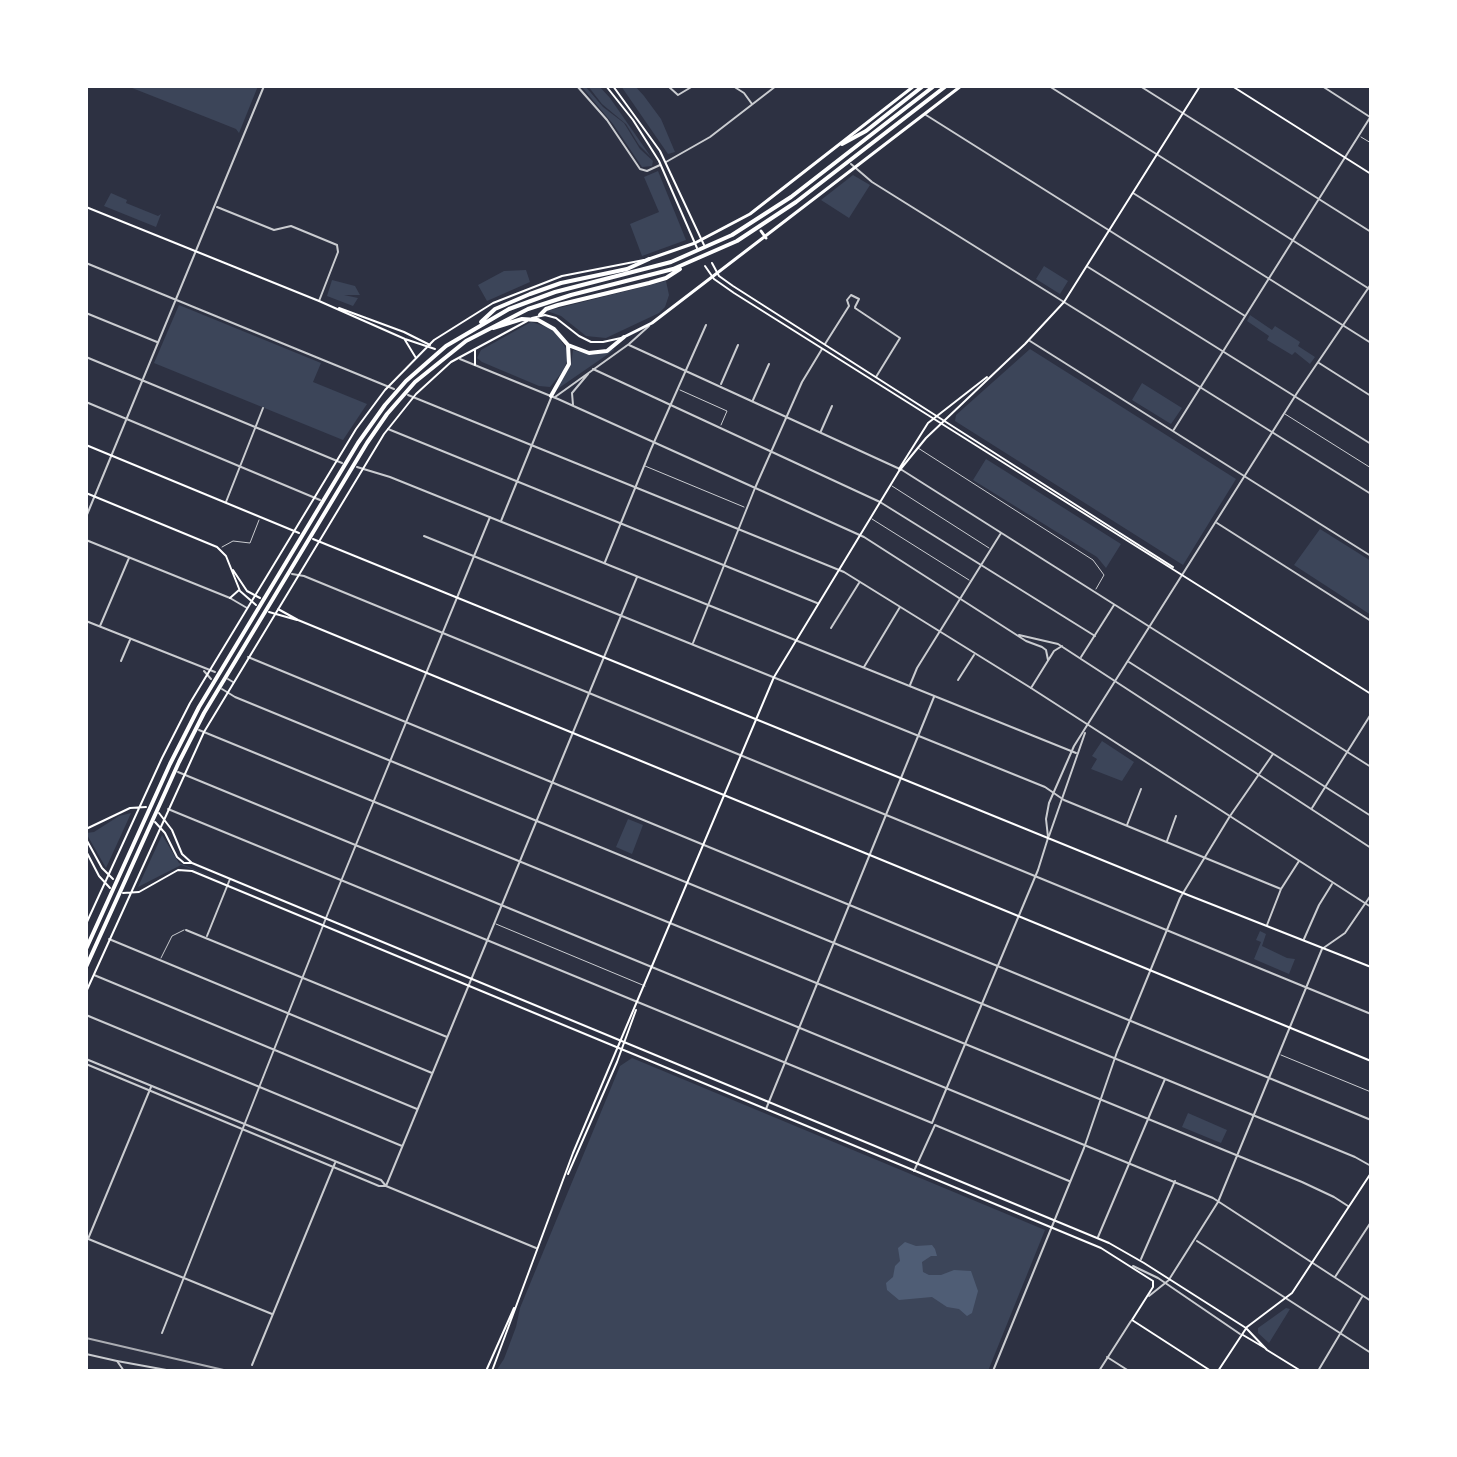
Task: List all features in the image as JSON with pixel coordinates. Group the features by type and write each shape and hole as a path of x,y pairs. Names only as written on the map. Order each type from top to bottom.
{"highway":[{"path":"840,145 866,131 923,86"},
{"path":"471,330 509,309 545,295 652,268 725,239 784,202 934,86"},
{"path":"86,967 199,721 367,443 391,409 422,376 447,354 483,331 547,302 643,279 688,264 737,241 778,215 946,86"},
{"path":"86,949 194,716 380,411 406,381 437,353 503,305 550,287 627,269 649,259"},
{"path":"540,315 555,306 666,278 688,264"},
{"path":"483,331 522,319 534,319 552,327 568,345 599,353 616,346 624,337"},
{"path":"553,397 569,364 568,345"}],"main road":[{"path":"606,86 633,120 661,164 696,246"},
{"path":"613,86 666,162 704,245"},
{"path":"86,924 180,722 336,461 366,413 388,386 429,346 477,311 531,286 696,246 701,240 750,214 914,86"},
{"path":"86,992 204,732 363,468 413,398 458,358 540,315 556,318 591,342 624,337 652,323 961,86"},
{"path":"900,470 940,424 1029,340 1064,302 1200,86"},
{"path":"1232,86 1371,174"},
{"path":"793,181 798,187"},
{"path":"86,207 405,339 429,346"},
{"path":"750,214 753,219"},
{"path":"761,231 766,238"},
{"path":"712,263 718,274 733,286 1371,694"},
{"path":"705,266 712,278 822,349 1139,550 1184,575"},
{"path":"321,302 399,329 429,346"},
{"path":"405,339 416,358"},
{"path":"475,349 475,365"},
{"path":"452,356 458,358"},
{"path":"565,1179 577,1159 723,794 774,677 920,435 933,419 988,377"},
{"path":"86,445 299,533"},
{"path":"86,493 220,548 245,588 260,598"},
{"path":"313,539 1371,967"},
{"path":"232,570 239,589 256,605"},
{"path":"230,598 239,589"},
{"path":"274,604 282,603"},
{"path":"278,609 426,673 1371,1061"},
{"path":"269,612 298,620"},
{"path":"243,654 248,657"},
{"path":"86,829 140,806 146,807"},
{"path":"159,813 182,854 192,863"},
{"path":"136,817 141,818"},
{"path":"155,822 183,862 326,918 1098,1238 1140,1260 1246,1328 1267,1350"},
{"path":"86,839 113,879"},
{"path":"86,851 110,888"},
{"path":"123,893 139,892 182,870 228,886 1101,1248 1153,1281 1132,1320 1211,1371"},
{"path":"127,885 133,885"},
{"path":"97,900 104,899"},
{"path":"119,904 121,911"},
{"path":"486,1371 538,1249 571,1156 616,1047 636,1008"},
{"path":"1218,1371 1246,1328 1286,1299 1371,1173"},
{"path":"492,1371 516,1303"},
{"path":"1242,1335 1301,1371"}],"street":[{"path":"86,517 264,86"},
{"path":"577,86 612,126 640,169 647,171 706,140 776,86"},
{"path":"668,86 678,95 693,86"},
{"path":"733,86 744,93 752,105"},
{"path":"1048,837 1046,816 1071,752 1295,396 1370,287 1049,86"},
{"path":"1140,86 1371,232"},
{"path":"1172,432 1371,117 1322,86"},
{"path":"925,114 1245,316"},
{"path":"1359,135 1371,143"},
{"path":"840,145 842,153"},
{"path":"851,164 1371,494"},
{"path":"1133,193 1371,343"},
{"path":"216,207 275,231 291,226 337,245 338,252 321,302"},
{"path":"86,263 394,389"},
{"path":"1087,266 1371,444"},
{"path":"849,306 847,300 854,295 859,301 855,307"},
{"path":"692,644 802,382 849,306"},
{"path":"849,306 900,338 876,377"},
{"path":"86,313 158,343"},
{"path":"501,521 553,397 629,344 652,323"},
{"path":"604,563 706,325"},
{"path":"1029,340 1371,556"},
{"path":"629,344 900,470 1371,767"},
{"path":"720,387 738,345"},
{"path":"86,357 342,463"},
{"path":"458,358 553,397 859,535 1018,635 1044,648 1048,660"},
{"path":"1318,363 1371,396"},
{"path":"753,402 769,364"},
{"path":"573,406 573,391 593,369"},
{"path":"593,369 669,407 880,502 1095,636"},
{"path":"677,389 727,411 720,429"},
{"path":"408,395 860,582 1089,724 1371,907"},
{"path":"86,402 320,500"},
{"path":"820,432 832,406"},
{"path":"226,502 263,408"},
{"path":"1284,414 1371,468"},
{"path":"388,429 817,603"},
{"path":"918,448 1091,558 1104,574 1096,592"},
{"path":"644,465 747,508"},
{"path":"357,467 501,521 1077,754"},
{"path":"890,485 991,549"},
{"path":"333,505 339,509"},
{"path":"220,548 230,541 250,542 261,517"},
{"path":"162,1333 326,918 490,517"},
{"path":"869,518 971,581"},
{"path":"1216,522 1371,621"},
{"path":"909,686 917,668 1001,533"},
{"path":"424,536 918,736 1281,889"},
{"path":"86,540 230,598 247,608"},
{"path":"100,627 129,557"},
{"path":"273,565 278,568"},
{"path":"292,574 740,754 1371,1014"},
{"path":"386,1186 637,576"},
{"path":"831,628 860,582"},
{"path":"1080,658 1115,604"},
{"path":"864,668 900,606"},
{"path":"86,621 204,670 211,679"},
{"path":"1018,635 1062,646 1371,848"},
{"path":"121,661 130,639"},
{"path":"1031,688 1056,649 1062,646"},
{"path":"958,680 975,653"},
{"path":"248,657 1371,1120"},
{"path":"1129,662 1371,816"},
{"path":"208,673 215,672"},
{"path":"228,679 233,682"},
{"path":"222,689 1371,1166"},
{"path":"766,1109 934,696"},
{"path":"1312,809 1371,714"},
{"path":"180,722 185,724"},
{"path":"914,1171 1036,875 1060,798 1089,724"},
{"path":"199,730 1302,1182 1349,1207"},
{"path":"993,1371 1086,1145 1130,1019 1183,893 1257,774 1273,754"},
{"path":"159,764 164,766"},
{"path":"178,772 1175,1181 1218,1202 1371,1301"},
{"path":"1126,825 1141,789"},
{"path":"168,809 1070,1181"},
{"path":"1166,842 1176,816"},
{"path":"1266,926 1281,889 1299,861"},
{"path":"207,937 230,879"},
{"path":"1303,941 1333,883"},
{"path":"1145,1298 1170,1279 1218,1202 1322,949 1346,932 1371,895"},
{"path":"86,910 91,913"},
{"path":"495,924 645,986"},
{"path":"160,960 172,936 186,930 448,1037"},
{"path":"109,939 433,1074"},
{"path":"93,975 418,1109"},
{"path":"86,1015 403,1146"},
{"path":"1279,1054 1371,1092"},
{"path":"86,1059 381,1180 386,1186"},
{"path":"86,1064 333,1168 386,1186 538,1249"},
{"path":"1098,1238 1165,1079"},
{"path":"151,1086 87,1238 272,1314"},
{"path":"252,1365 336,1162"},
{"path":"1140,1260 1175,1181"},
{"path":"1335,1278 1371,1222"},
{"path":"1196,1239 1371,1353"},
{"path":"1133,1266 1145,1270 1242,1335"},
{"path":"1318,1371 1363,1296"},
{"path":"1099,1371 1132,1320"},
{"path":"86,1354 172,1371"},
{"path":"1107,1357 1129,1371"},
{"path":"116,1361 124,1371"},
{"path":"146,1371 148,1366"}],"shaded area":[{"path":"127,86 258,86 239,133 236,129"},
{"path":"581,86 585,86 603,107 624,123 640,149 653,161 652,166 642,167 613,124"},
{"path":"588,86 599,86 610,98 651,157 626,124 602,104"},
{"path":"621,86 635,86 644,96 661,119 675,152 668,154"},
{"path":"658,171 686,240 642,256 630,224 659,212 644,177"},
{"path":"853,175 870,185 849,218 821,200"},
{"path":"111,193 127,200 126,203 158,216 161,214 156,227 104,206"},
{"path":"1044,266 1068,281 1060,294 1036,279"},
{"path":"526,270 530,282 487,301 478,285 504,271"},
{"path":"332,280 355,286 360,295 344,295 358,298 353,306 327,296"},
{"path":"666,281 669,295 659,313 606,338 586,336 561,316 547,311"},
{"path":"179,305 321,363 313,382 367,404 343,440 154,363"},
{"path":"1250,315 1272,330 1275,326 1300,342 1298,346 1315,357 1310,364 1295,352 1292,355 1267,340 1269,336 1247,321"},
{"path":"531,322 556,333 567,350 563,371 550,387 539,386 477,358 481,350"},
{"path":"614,349 556,390 571,365 573,350 593,355"},
{"path":"1030,349 1236,479 1183,565 955,421 956,415"},
{"path":"1142,383 1182,408 1171,424 1132,400"},
{"path":"986,459 1121,544 1106,568 1097,557 973,480"},
{"path":"1320,529 1371,561 1371,615 1294,565"},
{"path":"1102,741 1134,762 1122,781 1091,769 1097,759 1092,756"},
{"path":"131,813 106,868 86,833"},
{"path":"628,819 643,825 632,854 616,847"},
{"path":"162,835 179,863 223,881 181,865 138,887"},
{"path":"1260,931 1266,934 1262,946 1295,959 1289,974 1254,959 1261,942 1256,940"},
{"path":"632,1058 1045,1230 988,1371 496,1371 504,1359 520,1308 620,1066"},
{"path":"1188,1113 1227,1130 1221,1143 1182,1127"},
{"path":"905,1242 916,1246 932,1245 935,1249 937,1256 922,1262 923,1272 929,1275 954,1270 971,1271 978,1291 972,1313 967,1316 932,1297 899,1300 887,1290 886,1283 893,1277 895,1266 900,1261 898,1248"},
{"path":"1286,1308 1290,1309 1269,1343 1258,1333 1258,1328"}],"railway":[{"path":"86,1338 228,1371"}]}
